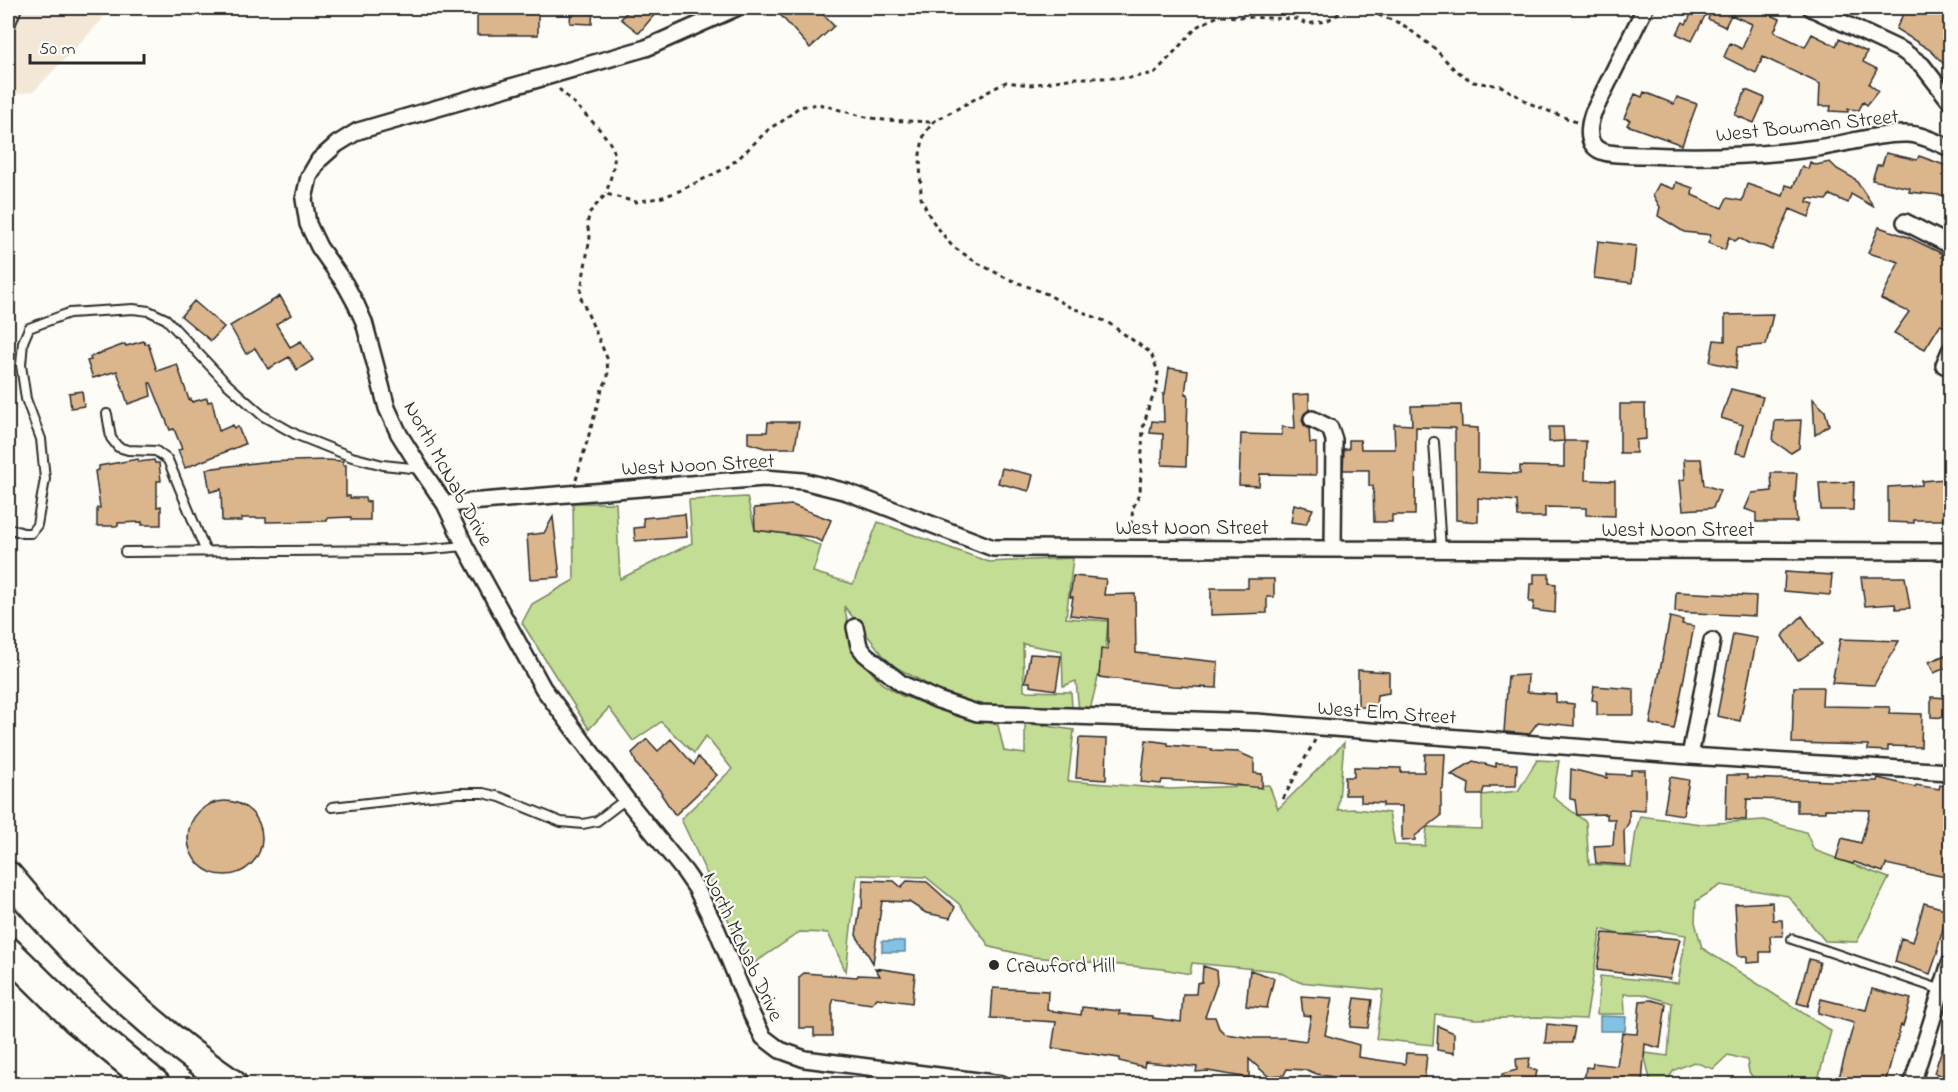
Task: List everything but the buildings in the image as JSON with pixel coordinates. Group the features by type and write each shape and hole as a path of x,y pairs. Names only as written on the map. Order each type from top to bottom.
{"highway":[{"path":"8,876 35,909 111,986 191,1056 232,1084"},
{"path":"8,952 77,1020 155,1084"}],"street":[{"name":"North McNab Drive","path":"736,8 646,48 358,131 337,144 319,160 309,177 304,199 309,224 319,247 356,304 364,322 387,408 399,434 445,504 465,546 543,688 626,799 685,872 700,896 717,930 752,1015 764,1037 780,1050 805,1059 1002,1084"},
{"path":"1591,120 1645,8"},
{"path":"1811,8 1903,51 1922,65 1950,101"},
{"name":"West Bowman Street","path":"1591,120 1591,141 1598,150 1609,152 1714,157 1816,148 1909,134 1921,136 1950,148"},
{"path":"1905,222 1950,245"},
{"path":"1312,418 1330,428 1334,440 1334,549"},
{"name":"West Noon Street","path":"445,504 764,478 803,481 847,492 993,548 1950,551"},
{"name":"West Elm Street","path":"855,627 859,646 864,654 902,684 920,693 977,713 1256,722 1690,756 1950,772"},
{"path":"1690,756 1712,641"},
{"path":"1912,1084 1946,991 1950,963"}],"lane":[{"path":"8,31 17,8"},
{"path":"8,528 31,533 37,525 45,479 41,439 26,399 21,365 23,342 29,328 69,314 134,309 149,311 166,319 228,384 263,416 297,435 352,457 383,465 421,470"},
{"path":"107,414 111,438 118,447 128,450 156,451 168,460 206,552"},
{"path":"1434,442 1441,549"},
{"path":"125,552 420,550 465,546"},
{"path":"332,807 458,793 483,793 500,797 561,822 583,824 597,821 626,799"},
{"path":"1792,939 1946,991"}],"path":[{"path":"1129,548 1132,508 1140,492 1143,428 1157,388 1158,372 1151,353 1107,322 1068,306 1047,294 1006,279 952,246 931,219 921,198 920,154 924,135 933,122 1006,82 1032,85 1076,78 1129,78 1155,73 1198,26 1218,16 1296,19 1307,24 1326,21 1346,10 1368,11 1402,24 1434,48 1454,69 1473,82 1501,86 1529,103 1591,120"},
{"path":"546,77 603,134 614,152 612,174 606,194 590,212 587,224 590,237 580,297 607,358 608,378 602,389 572,493"},
{"path":"606,194 636,202 679,191 726,168 771,127 780,123 799,107 819,104 883,120 933,122"},
{"path":"1283,799 1322,728"}],"shaded area":[{"path":"8,8 107,8 101,21 34,91 8,96"}],"green space":[{"path":"747,497 755,530 795,535 821,546 813,572 853,584 878,522 989,562 1073,558 1066,618 1108,621 1106,645 1090,710 1079,711 1076,681 1063,686 1062,651 1023,644 1024,691 1071,692 1072,707 977,705 934,688 890,664 844,606 855,653 881,683 902,696 998,725 1004,751 1025,754 1025,723 1074,730 1068,781 1170,789 1269,785 1278,809 1344,743 1338,810 1355,809 1389,813 1395,845 1425,846 1427,827 1482,829 1482,795 1518,791 1537,760 1559,761 1553,797 1586,822 1589,864 1631,867 1640,816 1701,824 1764,820 1806,832 1814,850 1889,878 1857,942 1825,941 1788,896 1721,885 1696,901 1695,922 1702,948 1831,1031 1817,1084 1757,1084 1749,1072 1747,1060 1728,1055 1713,1069 1694,1062 1674,1070 1665,1084 1651,1084 1644,1053 1668,1056 1672,1003 1642,994 1624,994 1625,1014 1597,1014 1600,976 1678,983 1686,935 1661,931 1621,935 1601,929 1586,1019 1537,1017 1475,1019 1435,1014 1433,1045 1376,1039 1383,990 1299,982 1277,971 1192,963 1190,974 1163,969 1033,957 990,947 959,904 926,877 857,875 846,972 828,933 800,932 750,966 681,819 732,769 706,736 694,753 661,722 633,741 609,708 589,729 522,623 532,604 574,580 573,503 616,503 620,579 692,543 689,500"}],"water":[{"path":"882,941 905,941 905,952 882,952"},
{"path":"1600,1016 1626,1017 1625,1031 1600,1031"}],"place":[{"name":"Crawford Hill","path":"994,965"}]}
